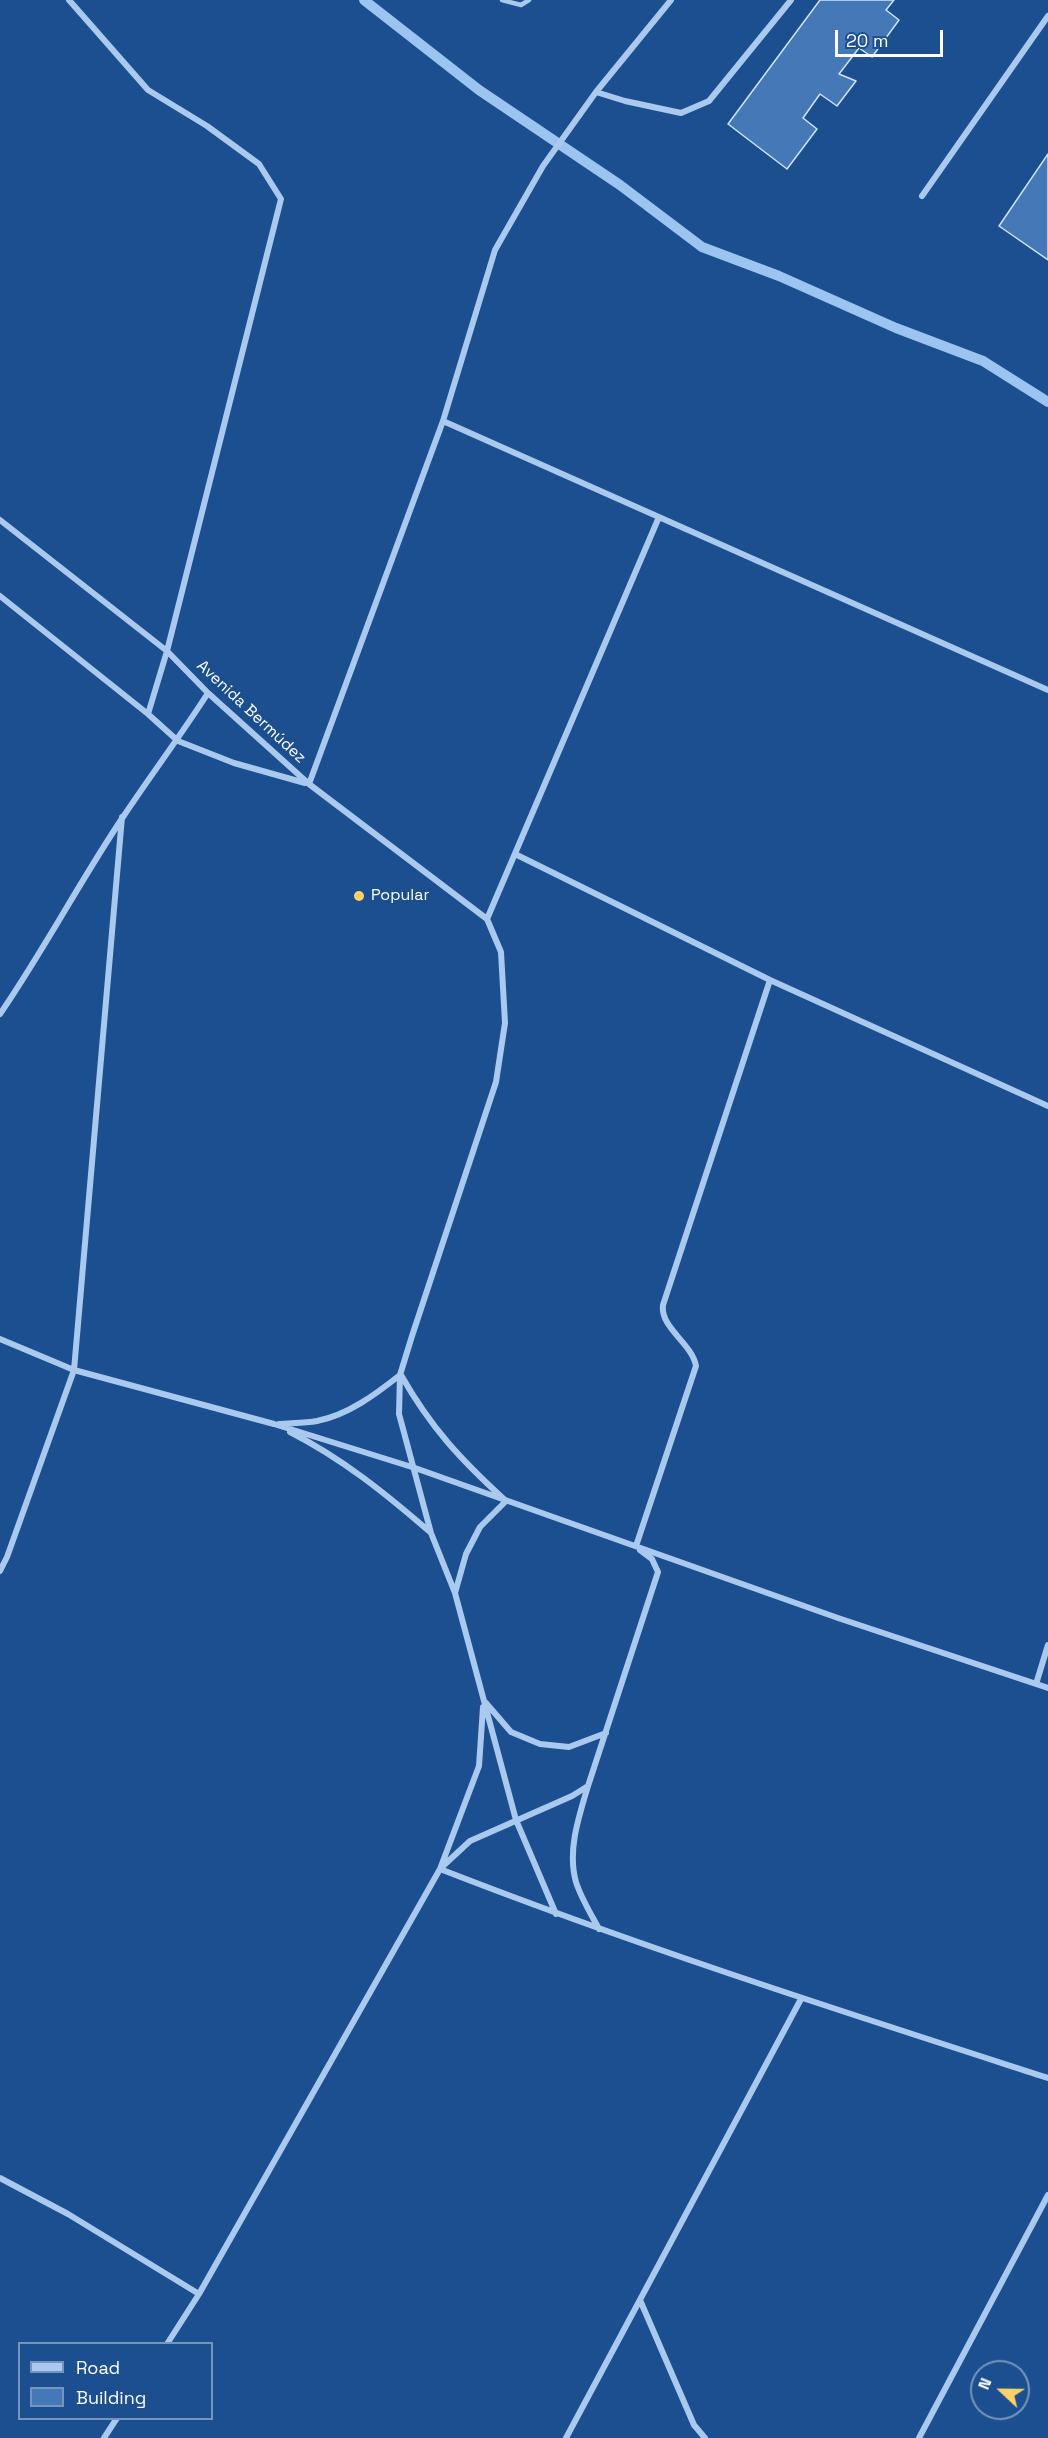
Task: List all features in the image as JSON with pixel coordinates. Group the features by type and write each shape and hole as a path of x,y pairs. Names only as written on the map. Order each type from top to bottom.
{"street":[{"path":"69,0 148,90 207,126 259,164 281,199 167,651 148,714"},
{"path":"556,1914 516,1820 455,1593 431,1533 399,1414 400,1375 496,1082 505,1023 501,952 487,919 309,784 443,421 495,250 543,166 596,92 671,0"},
{"path":"596,92 681,113 710,101 791,0"},
{"path":"922,196 1048,16"},
{"path":"443,421 1048,690"},
{"path":"487,919 659,517"},
{"name":"Avenida Bermúdez","path":"0,520 167,651 208,693 309,784"},
{"name":"Avenida Bermúdez","path":"0,596 148,714 178,741 234,763 309,784"},
{"path":"0,1014 29,971 122,817 178,741 208,693"},
{"path":"0,1570 74,1370 122,817"},
{"path":"515,854 770,980 1048,1106"},
{"path":"636,1546 696,1366 692,1353 662,1311 663,1305 770,980"},
{"path":"0,1339 74,1370 274,1424 415,1468 1048,1688"},
{"path":"274,1424 317,1421 338,1415 400,1375"},
{"path":"400,1375 437,1433 467,1466 506,1501"},
{"path":"274,1424 319,1447 377,1486 431,1533"},
{"path":"455,1593 466,1554 480,1527 506,1501"},
{"path":"599,1929 576,1884 574,1841 588,1786 658,1572 652,1559 636,1546"},
{"path":"1036,1684 1048,1645"},
{"path":"484,1700 511,1732 540,1744 569,1747 606,1733"},
{"path":"168,2342 199,2294 440,1869 479,1766 484,1700"},
{"path":"440,1869 470,1841 572,1796 588,1786"},
{"path":"440,1869 556,1914 801,1999 1048,2078"},
{"path":"566,2438 801,1999"},
{"path":"0,2178 68,2214 199,2294"},
{"path":"919,2438 1048,2195"},
{"path":"640,2300 694,2425 705,2438"},
{"path":"104,2438 116,2420"}],"lane":[{"path":"502,0 521,5 529,0"}],"building":[{"path":"820,0 894,0 886,10 899,20 872,57 859,48 839,74 856,81 837,106 820,94 803,118 817,129 787,169 728,124"},
{"path":"1048,154 1048,260 999,226"}],"waterway":[{"path":"364,0 479,90 620,185 702,247 779,276 896,328 983,361 1048,402"}],"place":[{"name":"Popular","path":"359,896"}]}
